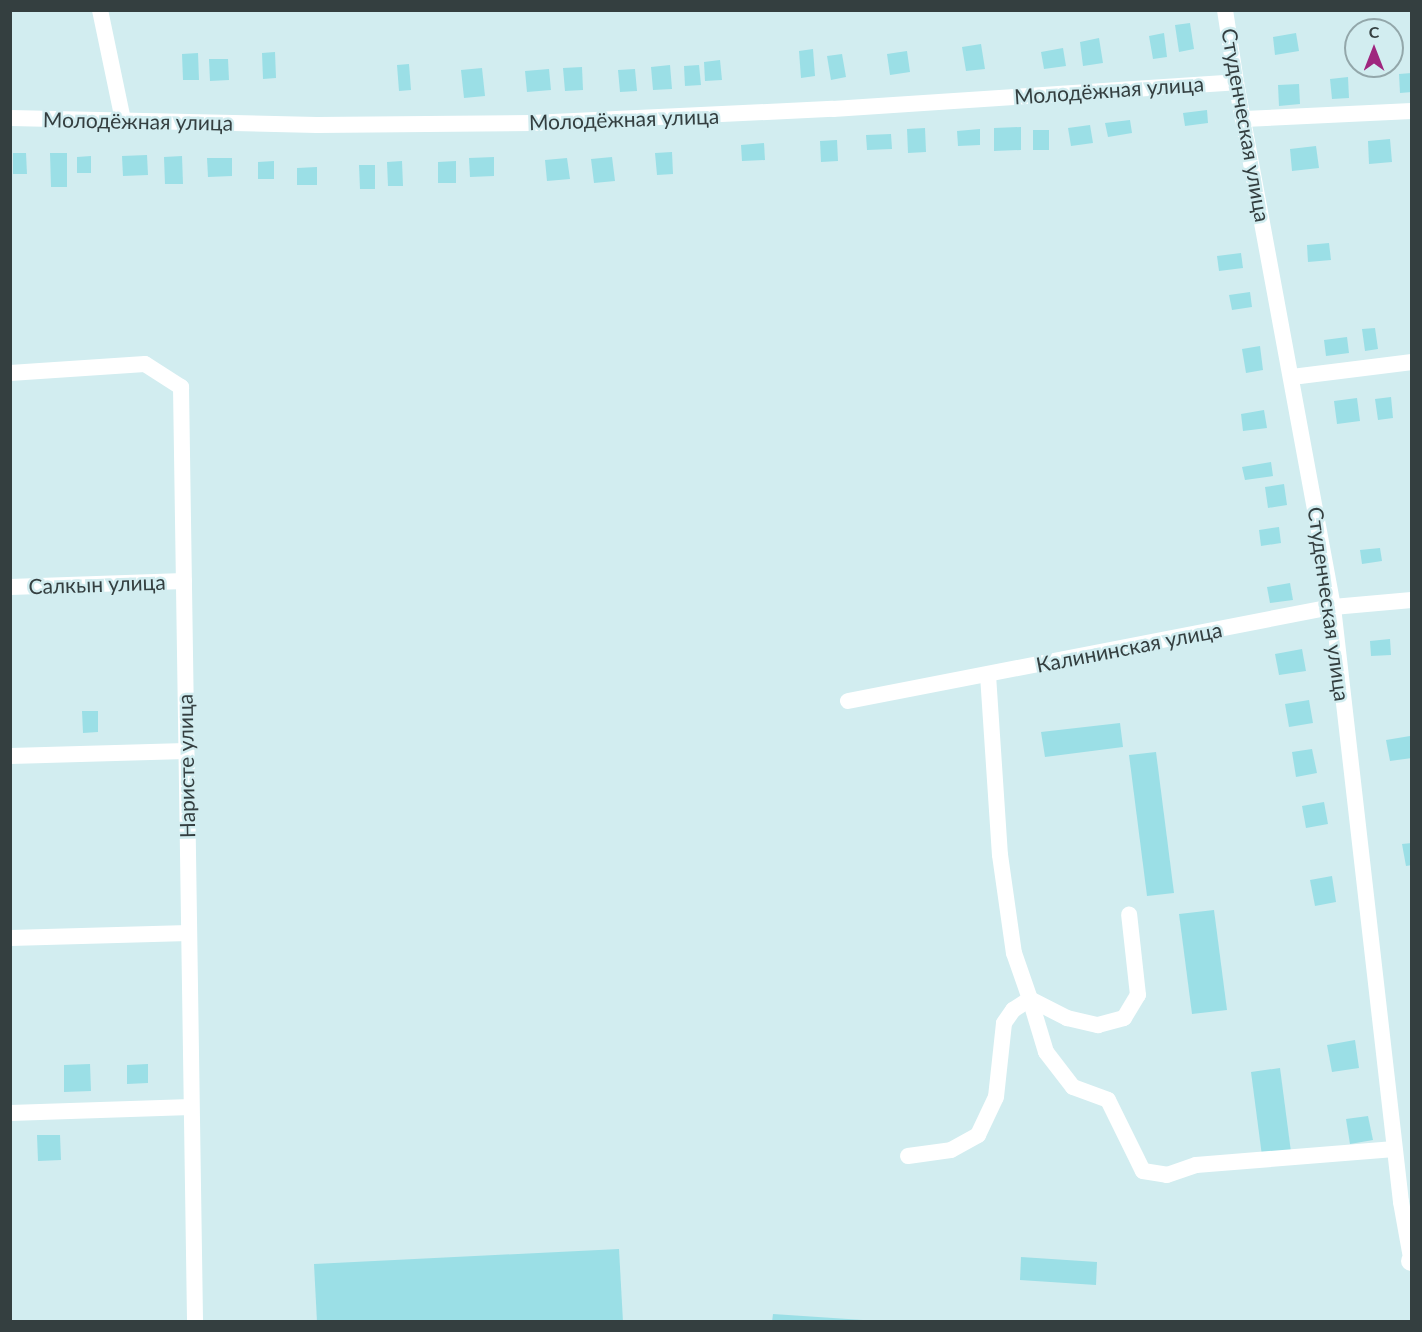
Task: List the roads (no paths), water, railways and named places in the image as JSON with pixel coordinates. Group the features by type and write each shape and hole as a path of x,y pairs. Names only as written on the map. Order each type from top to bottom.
{"street":[{"path":"100,10 123,120"},
{"name":"Студенческая улица","path":"1226,10 1236,82 1333,607 1394,1149 1411,1262"},
{"name":"Молодёжная улица","path":"10,118 317,125 532,123 833,109 1236,82"},
{"path":"1244,119 1412,111"},
{"path":"1292,377 1412,362"},
{"name":"Наристе улица","path":"10,373 145,364 181,387 195,1322"},
{"name":"Салкын улица","path":"10,587 184,581"},
{"name":"Калининская улица","path":"848,700 988,675 1333,607 1412,600"},
{"path":"988,675 1000,855 1014,953 1046,1052 1073,1087 1108,1100 1143,1171 1167,1175 1196,1165 1394,1149"},
{"path":"10,756 186,751"},
{"path":"1030,999 1068,1018 1098,1024 1124,1018 1138,995 1129,914"},
{"path":"10,938 189,933"},
{"path":"908,1156 951,1150 978,1135 996,1097 1004,1023 1014,1010 1030,999"},
{"path":"10,1113 191,1107"}]}
